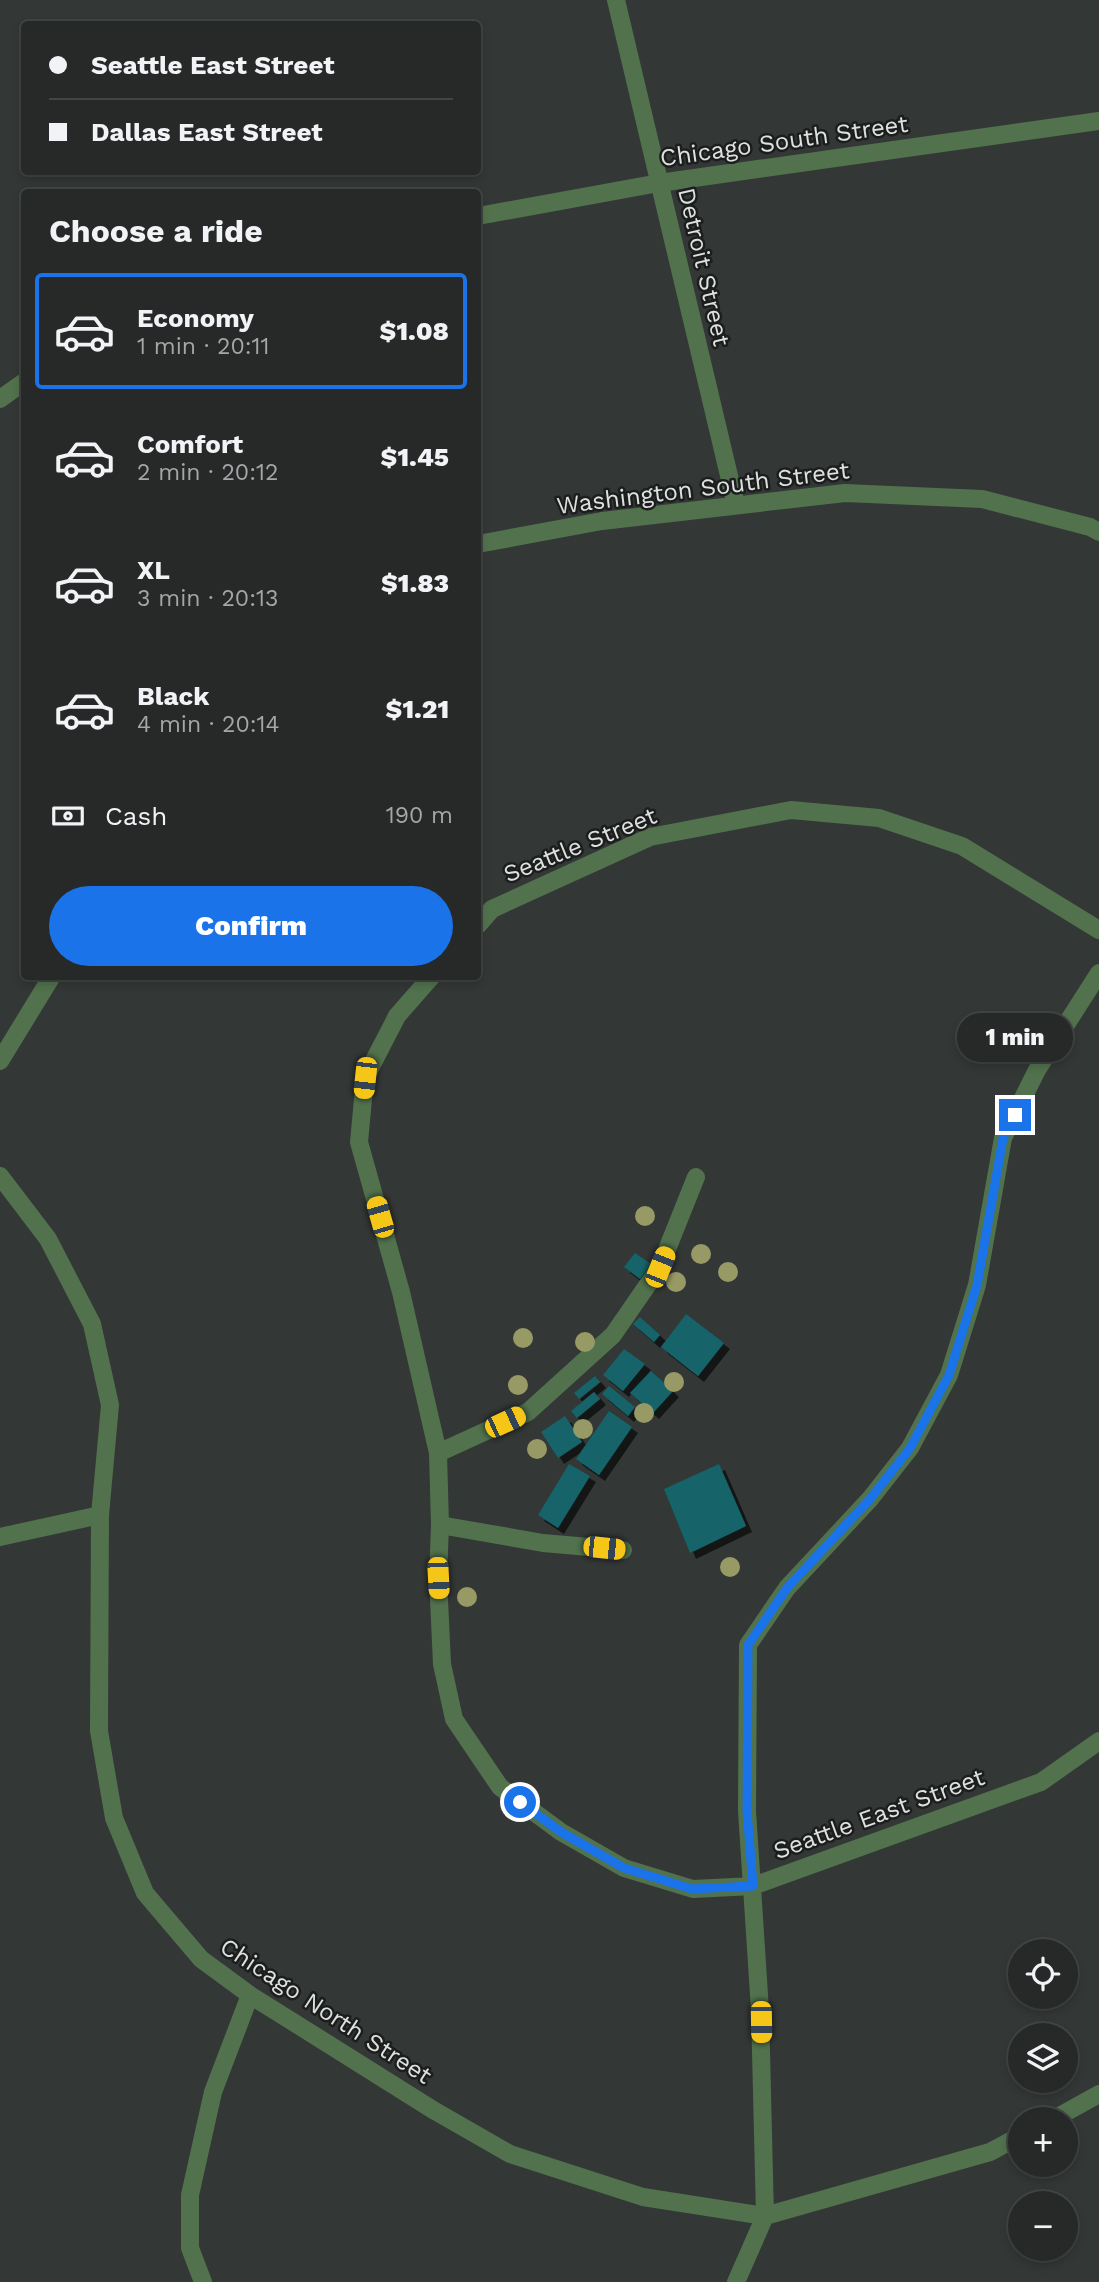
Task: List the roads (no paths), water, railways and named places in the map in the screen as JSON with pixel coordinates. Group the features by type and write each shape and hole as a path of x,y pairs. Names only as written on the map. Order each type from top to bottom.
{"street":[{"name":"Detroit Street","path":"616,0 736,505"},
{"name":"Chicago South Street","path":"481,215 659,183 1099,121"},
{"path":"0,400 21,384"},
{"name":"Washington South Street","path":"481,543 602,521 845,492 982,499 1090,527 1099,532"},
{"name":"Seattle Street","path":"481,922 492,909 650,837 791,810 879,818 962,846 1099,930"},
{"path":"736,2282 765,2216 760,2010 747,1811 748,1645 787,1588 870,1499 910,1448 943,1387 977,1285 1003,1138 1037,1070 1099,973"},
{"path":"0,1061 50,980"},
{"name":"Seattle East Street","path":"428,980 397,1016 365,1078 359,1142 401,1292 438,1453 438,1578 442,1664 454,1719 500,1787 561,1832 624,1868 692,1889 753,1886 1041,1782 1099,1741"},
{"name":"Chicago North Street","path":"0,1176 48,1240 92,1324 110,1405 100,1515 99,1731 114,1818 145,1892 201,1959 250,1995 435,2111 510,2154 642,2197 765,2216 990,2152 1008,2142"},
{"path":"438,1453 528,1412 614,1335 660,1267 696,1177"},
{"path":"0,1537 100,1515"},
{"path":"440,1525 543,1544 623,1550"},
{"path":"202,2282 190,2248 190,2195 213,2092 250,1995"},
{"path":"1076,2107 1099,2094"}]}
